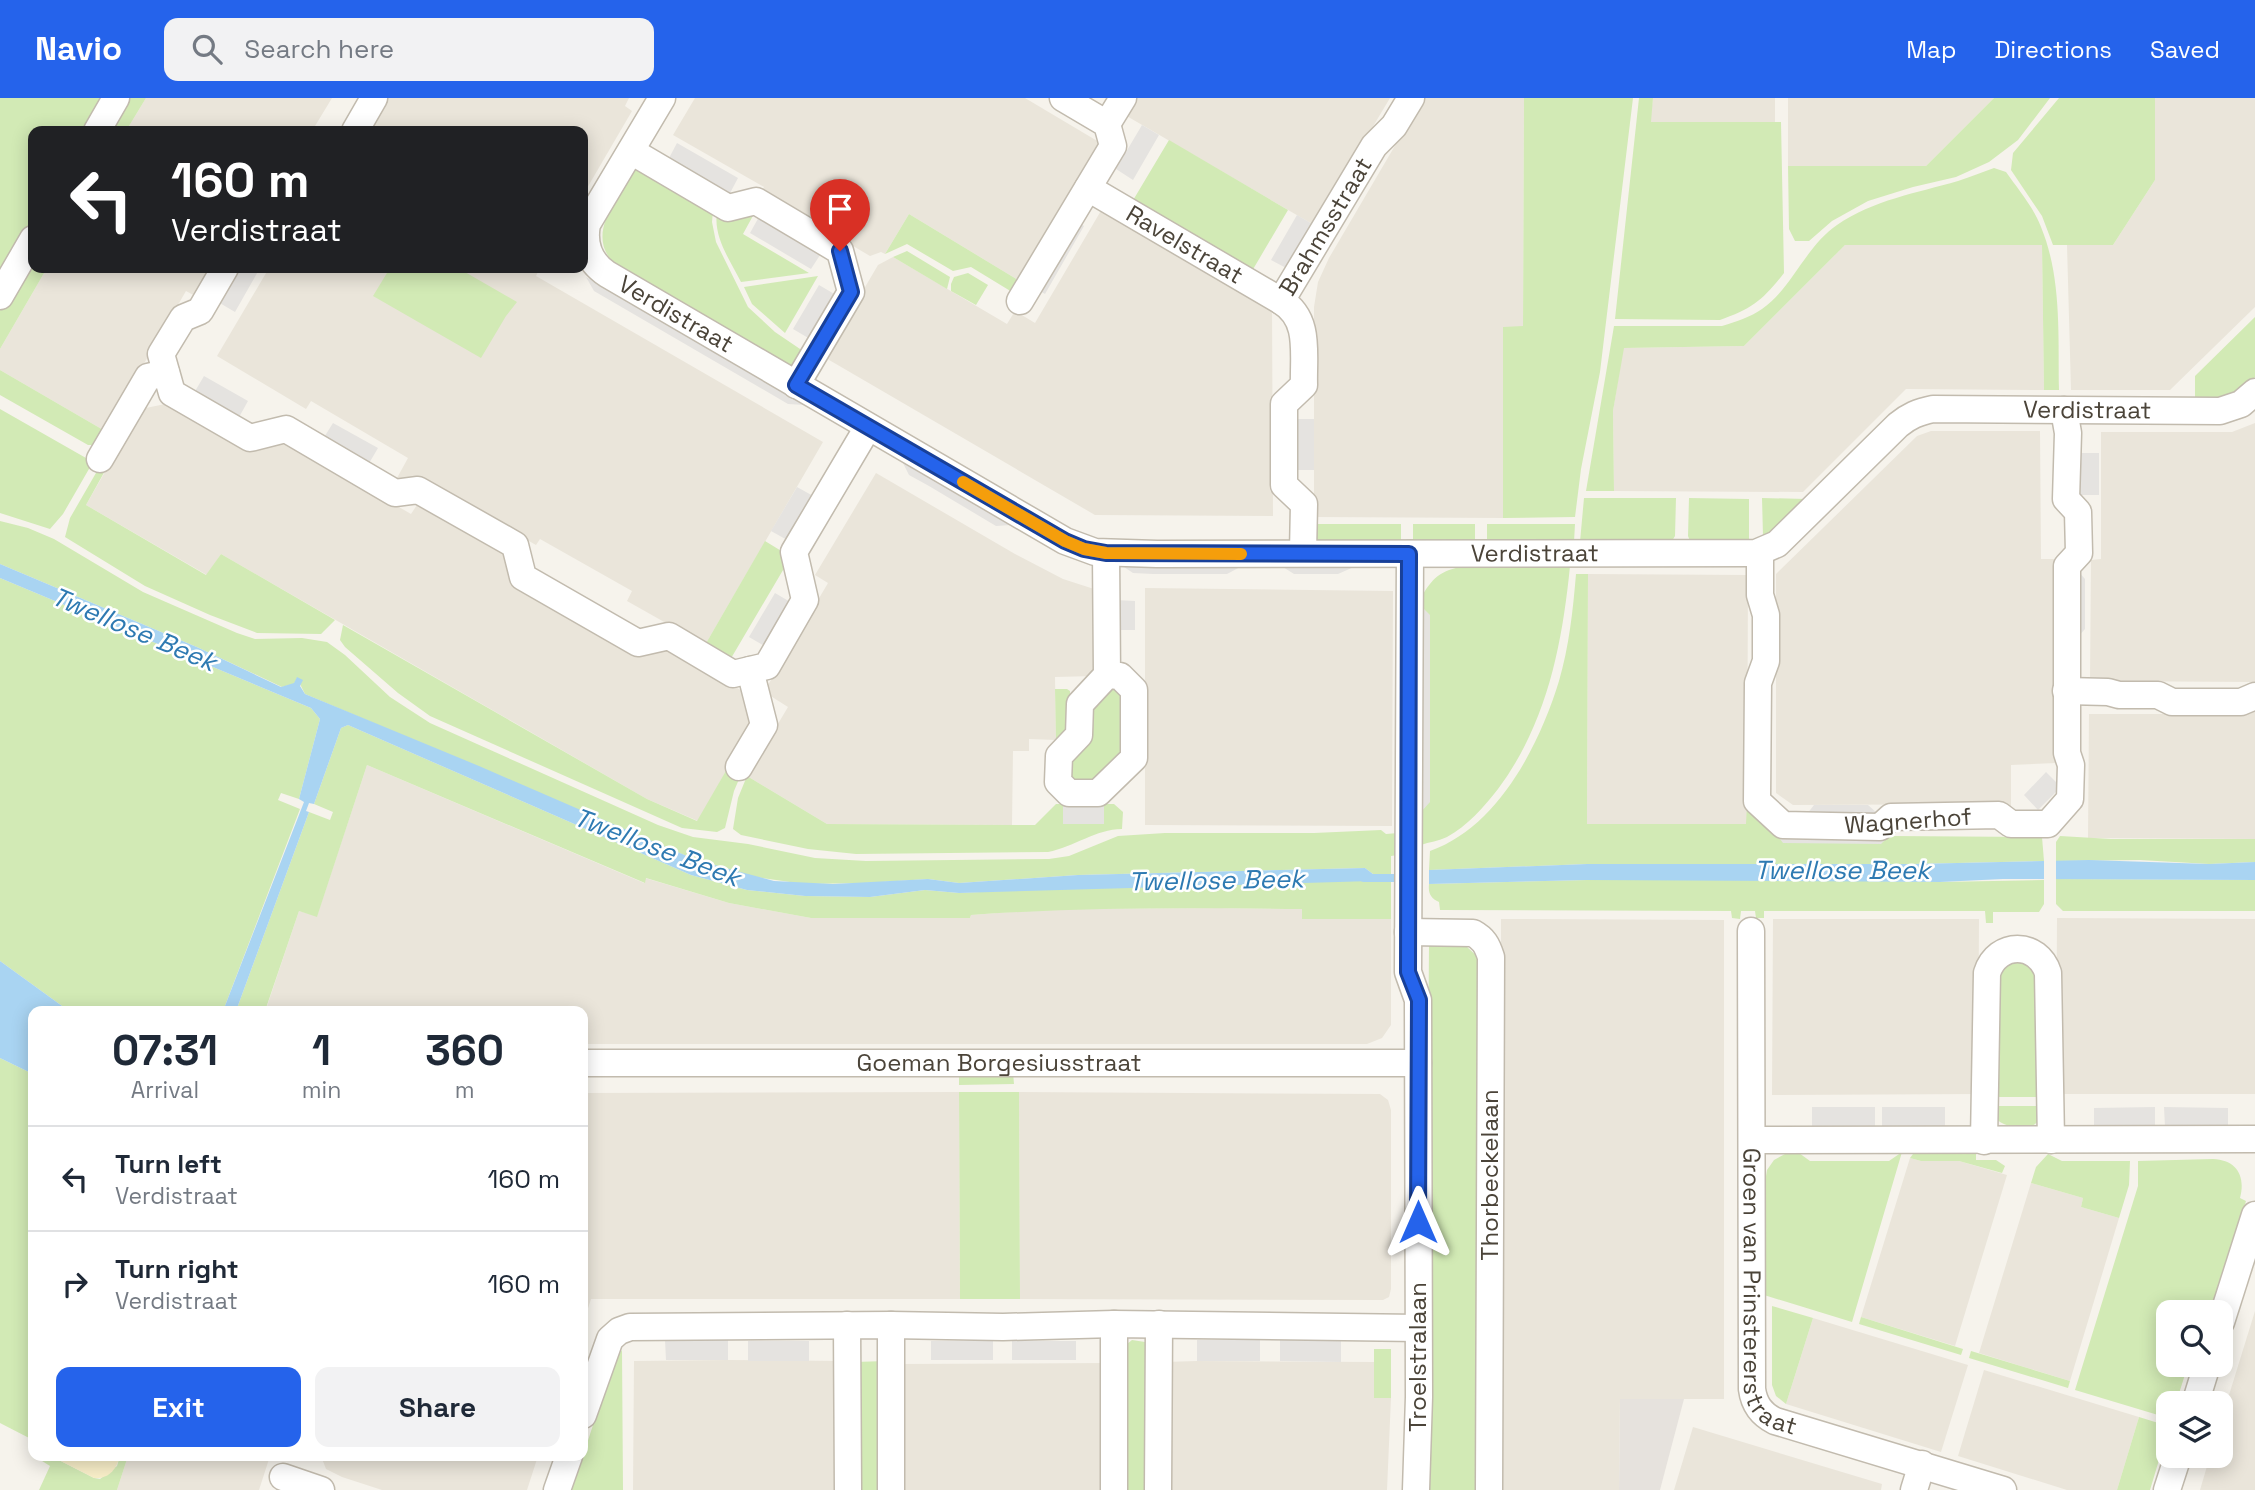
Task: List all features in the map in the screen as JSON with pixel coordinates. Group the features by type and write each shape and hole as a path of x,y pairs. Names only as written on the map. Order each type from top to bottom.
{"street":[{"path":"100,126 116,98"},
{"path":"358,126 374,98"},
{"name":"Verdistraat","path":"588,223 662,98"},
{"path":"1020,301 1113,146 1107,124 1063,98"},
{"path":"1107,124 1123,98"},
{"name":"Brahmsstraat","path":"1303,553 1304,504 1283,485 1284,404 1304,385 1303,326 1290,306 1281,301 1374,146 1394,126 1411,98"},
{"path":"631,151 728,208 756,201 840,251 851,292 796,385"},
{"name":"Ravelstraat","path":"1088,188 1281,301"},
{"path":"0,296 28,248"},
{"name":"Verdistraat","path":"588,248 596,265 607,274 1065,541 1084,549 1106,553 1760,552 1777,544 1909,416 1933,409 2220,411 2241,404 2255,392"},
{"path":"222,273 200,311 183,318 161,354 172,393 250,438 286,429 395,493 418,490 515,545 523,577 638,643 668,636 733,674 767,666 805,600 794,552 868,427"},
{"path":"100,459 148,377 166,373"},
{"name":"Wagnerhof","path":"1760,552 1760,596 1766,615 1766,662 1758,683 1757,801 1783,825 1880,827 1891,817 1999,815 2011,824 2048,824 2070,799 2071,765 2067,753 2066,691 2067,566 2078,553 2078,512 2066,499 2067,433 2064,410"},
{"path":"1106,553 1107,675"},
{"name":"Troelstralaan","path":"1409,554 1408,972 1419,1000 1419,1398 1416,1490"},
{"path":"739,767 764,725 750,670"},
{"path":"2066,691 2158,695 2172,702 2241,702 2255,696"},
{"name":"Groen van Prinstererstraat","path":"1751,931 1752,1389 1757,1406 1775,1421 2003,1490"},
{"name":"Thorbeckelaan","path":"1408,932 1473,933 1488,945 1491,957 1489,1490"},
{"path":"1984,1140 1987,973 1992,962 2001,953 2017,948 2039,956 2048,973 2051,1140"},
{"name":"Goeman Borgesiusstraat","path":"588,1063 1418,1063"},
{"path":"1752,1140 2255,1139"},
{"path":"2228,1300 2255,1215"},
{"path":"1114,1324 1114,1490"},
{"path":"588,1401 610,1339 619,1331 630,1327 1003,1327 1159,1324 1418,1328"},
{"path":"1158,1490 1159,1324"},
{"path":"848,1325 848,1490"},
{"path":"891,1325 891,1490"},
{"path":"557,1490 567,1461"},
{"path":"1914,1490 1922,1464"},
{"path":"2167,1490 2174,1468"},
{"path":"284,1474 321,1490"}],"shaded area":[{"path":"146,98 332,98 315,126 129,126"},
{"path":"387,98 629,98 625,106 632,111 588,186 588,126 370,126"},
{"path":"695,98 1025,98 1099,142 1018,280 909,214 885,254 881,252 870,256 762,192 764,187 673,135"},
{"path":"1135,98 1390,98 1314,225 1125,115"},
{"path":"1423,98 1524,98 1523,327 1503,327 1503,518 1314,517 1314,307 1318,282 1329,258"},
{"path":"1653,98 1775,98 1775,122 1650,122"},
{"path":"1788,98 1994,98 1926,166 1788,166"},
{"path":"2155,98 2255,98 2255,307 2170,390 2071,390 2067,245 2113,245 2155,180"},
{"path":"1142,125 1159,135 1133,180 1116,169"},
{"path":"677,143 738,178 729,195 668,160"},
{"path":"1102,209 1272,307 1273,516 1095,515 824,357 878,265 893,257 1007,324 1015,311 1035,323"},
{"path":"760,215 822,252 811,269 750,233"},
{"path":"1297,215 1314,225 1288,269 1271,260"},
{"path":"1077,222 1084,226 1045,294 1038,290"},
{"path":"1845,245 2042,245 2044,390 1906,389 1803,492 1614,491 1613,411 1623,348 1744,346"},
{"path":"44,273 211,273 197,297 186,291 105,431 0,370 0,349"},
{"path":"235,273 257,273 235,312 218,302"},
{"path":"266,273 538,273 536,276 823,442 705,645 627,601 632,591 540,539 536,545 413,476 405,483 397,478 408,458 311,401 306,409 217,356"},
{"path":"586,277 805,405 788,404 594,291"},
{"path":"819,285 836,295 810,339 793,329"},
{"path":"204,376 248,401 238,419 194,393"},
{"path":"170,403 285,441 411,514 419,502 508,552 516,584 667,646 744,692 752,725 698,821 647,799 221,554 207,575 86,505 141,409"},
{"path":"1294,419 1314,419 1314,470 1294,470"},
{"path":"333,423 378,448 368,465 323,439"},
{"path":"2255,423 2255,682 2090,681 2091,560 2101,559 2101,432 2232,432"},
{"path":"1931,431 2040,431 2041,559 2056,559 2056,763 2011,765 2011,811 2004,804 1793,805 1776,793 1776,574 1917,436"},
{"path":"2080,453 2099,453 2099,495 2079,495"},
{"path":"902,461 1011,525 996,526 909,475"},
{"path":"876,473 1015,554 1063,579 1094,589 1095,676 1055,677 1056,740 1029,739 1029,751 1013,751 1012,825 827,824 747,776 788,707 769,695 768,685 828,583 815,575"},
{"path":"797,487 815,497 789,541 771,531"},
{"path":"1121,565 1242,566 1227,574 1153,574 1133,573"},
{"path":"1356,566 1338,574 1294,574 1283,567"},
{"path":"2078,571 2085,579 2085,629 2078,637"},
{"path":"1588,574 1748,575 1747,824 1587,824"},
{"path":"1145,588 1393,591 1392,826 1145,825"},
{"path":"775,593 792,603 766,647 749,637"},
{"path":"1115,600 1135,601 1135,630 1115,630"},
{"path":"1422,607 1430,615 1430,802 1421,812"},
{"path":"2255,708 2255,839 2088,838 2089,714 2250,714"},
{"path":"367,765 644,883 645,878 729,903 811,918 970,918 971,915 1053,909 1220,908 1302,909 1303,919 1391,919 1391,1025 1382,1038 1367,1044 588,1044 588,1006 267,1006 299,911 317,916"},
{"path":"2046,772 2061,787 2038,810 2024,795"},
{"path":"1063,804 1104,804 1104,824 1063,824"},
{"path":"1814,805 1868,805 1877,813 1807,814"},
{"path":"1777,835 1889,836 1881,844 1783,843"},
{"path":"2057,918 2255,919 2255,1094 2056,1094"},
{"path":"1501,919 1724,920 1724,1399 1620,1399 1619,1490 1502,1490"},
{"path":"1773,919 1979,919 1978,1094 1772,1095"},
{"path":"959,1092 960,1299 591,1299 588,1308 588,1093"},
{"path":"1019,1092 1380,1094 1388,1100 1391,1110 1389,1297 1383,1300 1020,1299"},
{"path":"1812,1107 1875,1107 1875,1127 1812,1128"},
{"path":"1882,1107 1945,1107 1945,1127 1882,1127"},
{"path":"2155,1107 2155,1126 2094,1127 2094,1108"},
{"path":"2164,1107 2228,1108 2228,1127 2165,1127"},
{"path":"1910,1158 1921,1161 1959,1161 2007,1175 1955,1346 1861,1317"},
{"path":"2031,1183 2083,1198 2081,1207 2119,1218 2070,1381 1979,1353"},
{"path":"2255,1311 2255,1490 2200,1490 2206,1468 2233,1468 2233,1391 2230,1391"},
{"path":"1813,1318 1968,1365 1941,1452 1786,1404"},
{"path":"665,1340 728,1340 728,1360 666,1360"},
{"path":"1197,1340 1260,1340 1260,1361 1197,1361"},
{"path":"1280,1340 1341,1341 1341,1362 1280,1361"},
{"path":"748,1341 809,1341 809,1361 748,1361"},
{"path":"931,1341 993,1341 993,1360 931,1360"},
{"path":"1012,1341 1076,1341 1076,1360 1012,1360"},
{"path":"634,1361 842,1361 840,1490 633,1490"},
{"path":"1165,1362 1374,1362 1374,1398 1391,1398 1387,1490 1166,1490"},
{"path":"1107,1363 1107,1490 899,1490 899,1364"},
{"path":"1984,1370 2139,1417 2117,1490 2067,1490 1958,1456"},
{"path":"1620,1399 1684,1399 1660,1490 1619,1490"},
{"path":"1693,1427 1882,1484 1881,1490 1674,1490"},
{"path":"126,1461 268,1461 259,1490 117,1490"},
{"path":"323,1461 536,1461 527,1490 382,1490 326,1469"}],"green space":[{"path":"0,98 109,98 92,126 28,126 28,234 0,282"},
{"path":"122,98 146,98 129,126 106,126"},
{"path":"1524,98 1633,98 1600,372 1581,469 1575,517 1503,518 1503,327 1523,326"},
{"path":"1639,98 1653,98 1651,122 1781,122 1784,273 1763,297 1741,312 1720,320 1615,319"},
{"path":"1994,98 2050,98 2018,140 1989,162 1956,177 1868,201 1832,221 1809,241 1795,241 1789,229 1788,166 1926,166"},
{"path":"2059,98 2155,98 2155,180 2113,245 2053,245 2042,216 2011,170 2013,153"},
{"path":"1169,140 1288,210 1252,271 1132,202"},
{"path":"637,166 713,211 716,242 748,307 775,332 803,351 793,369 617,266 607,254 603,229 607,216"},
{"path":"1994,168 2006,172 2025,199 2038,220 2048,246 2058,307 2059,390 2044,390 2042,245 1845,245 1744,346 1624,348 1613,411 1614,491 1586,491 1614,326 1722,326 1743,319 1758,312 1773,300 1816,244 1851,216 1880,203"},
{"path":"755,212 743,234 809,273 741,282 720,240 717,213"},
{"path":"909,214 1018,280 1012,292 971,267 953,271 907,244 885,254"},
{"path":"907,251 950,277 947,289 893,257"},
{"path":"28,261 28,273 44,273 0,349 0,310"},
{"path":"387,273 467,273 517,302 481,358 373,296"},
{"path":"968,273 988,285 976,305 951,291 954,277"},
{"path":"818,276 785,333 752,304 744,287"},
{"path":"2255,317 2255,377 2241,389 2228,395 2195,399 2195,376"},
{"path":"0,370 105,431 96,445 88,445 0,395"},
{"path":"0,409 93,462 63,514 50,529 0,513"},
{"path":"100,466 106,469 86,505 206,575 221,554 335,620 321,634 257,633 145,586 65,537 70,518"},
{"path":"1584,498 1676,498 1675,536 1672,541 1580,542"},
{"path":"1689,498 1749,499 1749,541 1690,541"},
{"path":"1762,498 1806,499 1771,532 1763,536"},
{"path":"0,521 28,528 54,539 143,592 237,633 255,639 302,638 327,642 390,697 430,723 658,825 693,837 748,844 815,858 866,861 1049,859 1069,856 1118,836 1165,833 1381,830 1386,834 1398,833 1398,855 1391,856 1391,919 1302,919 1302,909 1219,908 1054,911 971,915 970,918 811,918 729,903 646,878 645,883 367,765 317,917 299,911 267,1006 238,1006 309,812 330,820 333,812 314,804 341,728 348,725 691,875 747,890 805,896 870,897 925,890 959,893 1373,874 1365,868 1078,875 959,883 928,879 804,884 749,876 696,860 305,694 297,678 294,684 282,687 199,648 0,564"},
{"path":"1314,524 1401,524 1401,541 1315,540"},
{"path":"1413,524 1475,524 1475,541 1413,540"},
{"path":"1487,524 1575,524 1574,542 1487,541"},
{"path":"765,541 783,552 786,565 730,660 705,645"},
{"path":"1468,566 1570,566 1562,625 1557,654 1540,711 1515,764 1493,796 1468,822 1441,840 1421,845 1422,596 1440,574"},
{"path":"1576,574 1588,574 1587,824 1746,824 1747,805 1889,836 2042,837 2044,861 1913,864 1587,864 1429,870 1430,851 1454,839 1476,823 1495,804 1527,757 1540,732 1562,668"},
{"path":"0,578 311,708 320,719 299,799 281,793 278,800 300,809 225,1006 62,1006 0,961"},
{"path":"343,625 647,799 697,821 727,769 740,777 725,828 717,832 682,828 430,716 398,693 345,647 340,640"},
{"path":"1055,689 1070,691 1070,732 1061,740 1056,740"},
{"path":"1112,689 1118,689 1124,694 1124,754 1096,783 1075,782 1068,776 1068,762 1091,741 1091,710"},
{"path":"747,776 827,824 1035,825 1056,804 1063,804 1063,824 1104,824 1104,804 1114,804 1123,812 1122,829 1103,832 1048,852 856,854 808,849 741,835 733,829 738,798"},
{"path":"2060,836 2111,839 2255,839 2255,862 2209,864 2140,860 2056,861 2056,842"},
{"path":"1733,879 1940,882 2044,880 2044,904 2039,912 1993,912 1993,923 1986,923 1985,911 1764,911 1764,918 1756,918 1755,911 1741,911 1740,919 1732,918 1731,911 1440,910 1439,902 1431,895 1429,887 1429,884"},
{"path":"2056,879 2255,880 2255,911 2063,911 2056,904"},
{"path":"1429,945 1466,946 1480,959 1481,1490 1425,1490"},
{"path":"2011,958 2037,968 2042,1097 1994,1097 1994,981"},
{"path":"0,1058 28,1072 28,1437 0,1423"},
{"path":"959,1073 1013,1073 1014,1084 959,1085"},
{"path":"959,1092 1019,1092 1020,1299 960,1299"},
{"path":"1994,1106 2042,1106 2040,1118 2036,1123 2019,1128 1996,1119"},
{"path":"1902,1152 1852,1322 1764,1295 1765,1182 1767,1170 1774,1160 1785,1154 1799,1153 1810,1161 1889,1161"},
{"path":"1913,1154 1976,1154 1976,1160 1996,1160 2005,1166 2002,1173 1959,1161 1921,1161 1910,1158"},
{"path":"2048,1154 2062,1161 2130,1161 2129,1185 2119,1218 2081,1207 2083,1198 2031,1183 2036,1167"},
{"path":"2213,1159 2228,1162 2240,1176 2240,1198 2246,1201 2216,1300 2156,1300 2156,1377 2184,1377 2180,1391 2156,1391 2156,1414 2075,1390 2138,1186 2138,1161"},
{"path":"1772,1306 1813,1318 1786,1404 1776,1396 1772,1385"},
{"path":"1861,1317 1963,1349 1961,1355 1859,1324"},
{"path":"1132,1340 1145,1342 1149,1346 1152,1490 1121,1490 1127,1344"},
{"path":"1374,1349 1391,1349 1391,1398 1374,1398"},
{"path":"622,1350 623,1490 572,1490 581,1461 588,1461 588,1440 613,1363"},
{"path":"1971,1351 2070,1381 2068,1388 1969,1358"},
{"path":"886,1361 886,1490 855,1490 855,1362"},
{"path":"2139,1417 2156,1422 2157,1468 2150,1490 2117,1490"},
{"path":"42,1461 61,1461 100,1479 117,1466 118,1461 126,1461 117,1490 39,1490 50,1466"}],"sand":[{"path":"61,1461 118,1461 112,1472 104,1477 94,1478"}],"water":[{"path":"0,564 199,648 281,687 294,683 297,677 303,680 300,686 305,694 696,860 774,881 833,884 928,879 959,883 1078,875 1365,868 1373,874 1372,881 959,893 925,890 870,897 805,896 747,890 691,875 348,725 341,728 314,804 309,803 306,811 309,812 238,1006 225,1006 304,802 299,799 320,719 311,708 0,578"},
{"path":"2089,860 2209,864 2255,862 2255,880 1587,880 1429,884 1429,870 1587,864 1913,864"},
{"path":"0,961 62,1006 28,1006 28,1072 0,1058"}],"pier":[{"path":"2044,857 2056,857 2056,883 2044,883"}],"waterway":[{"name":"Twellose Beek","path":"1364,878 1403,878"}],"slow traffic":[{"path":"963,482 1065,541 1084,549 1106,553 1241,554"}],"route":[{"path":"840,251 851,292 796,385 1065,541 1084,549 1106,553 1409,554 1408,972 1419,1000 1418,1222"}]}
